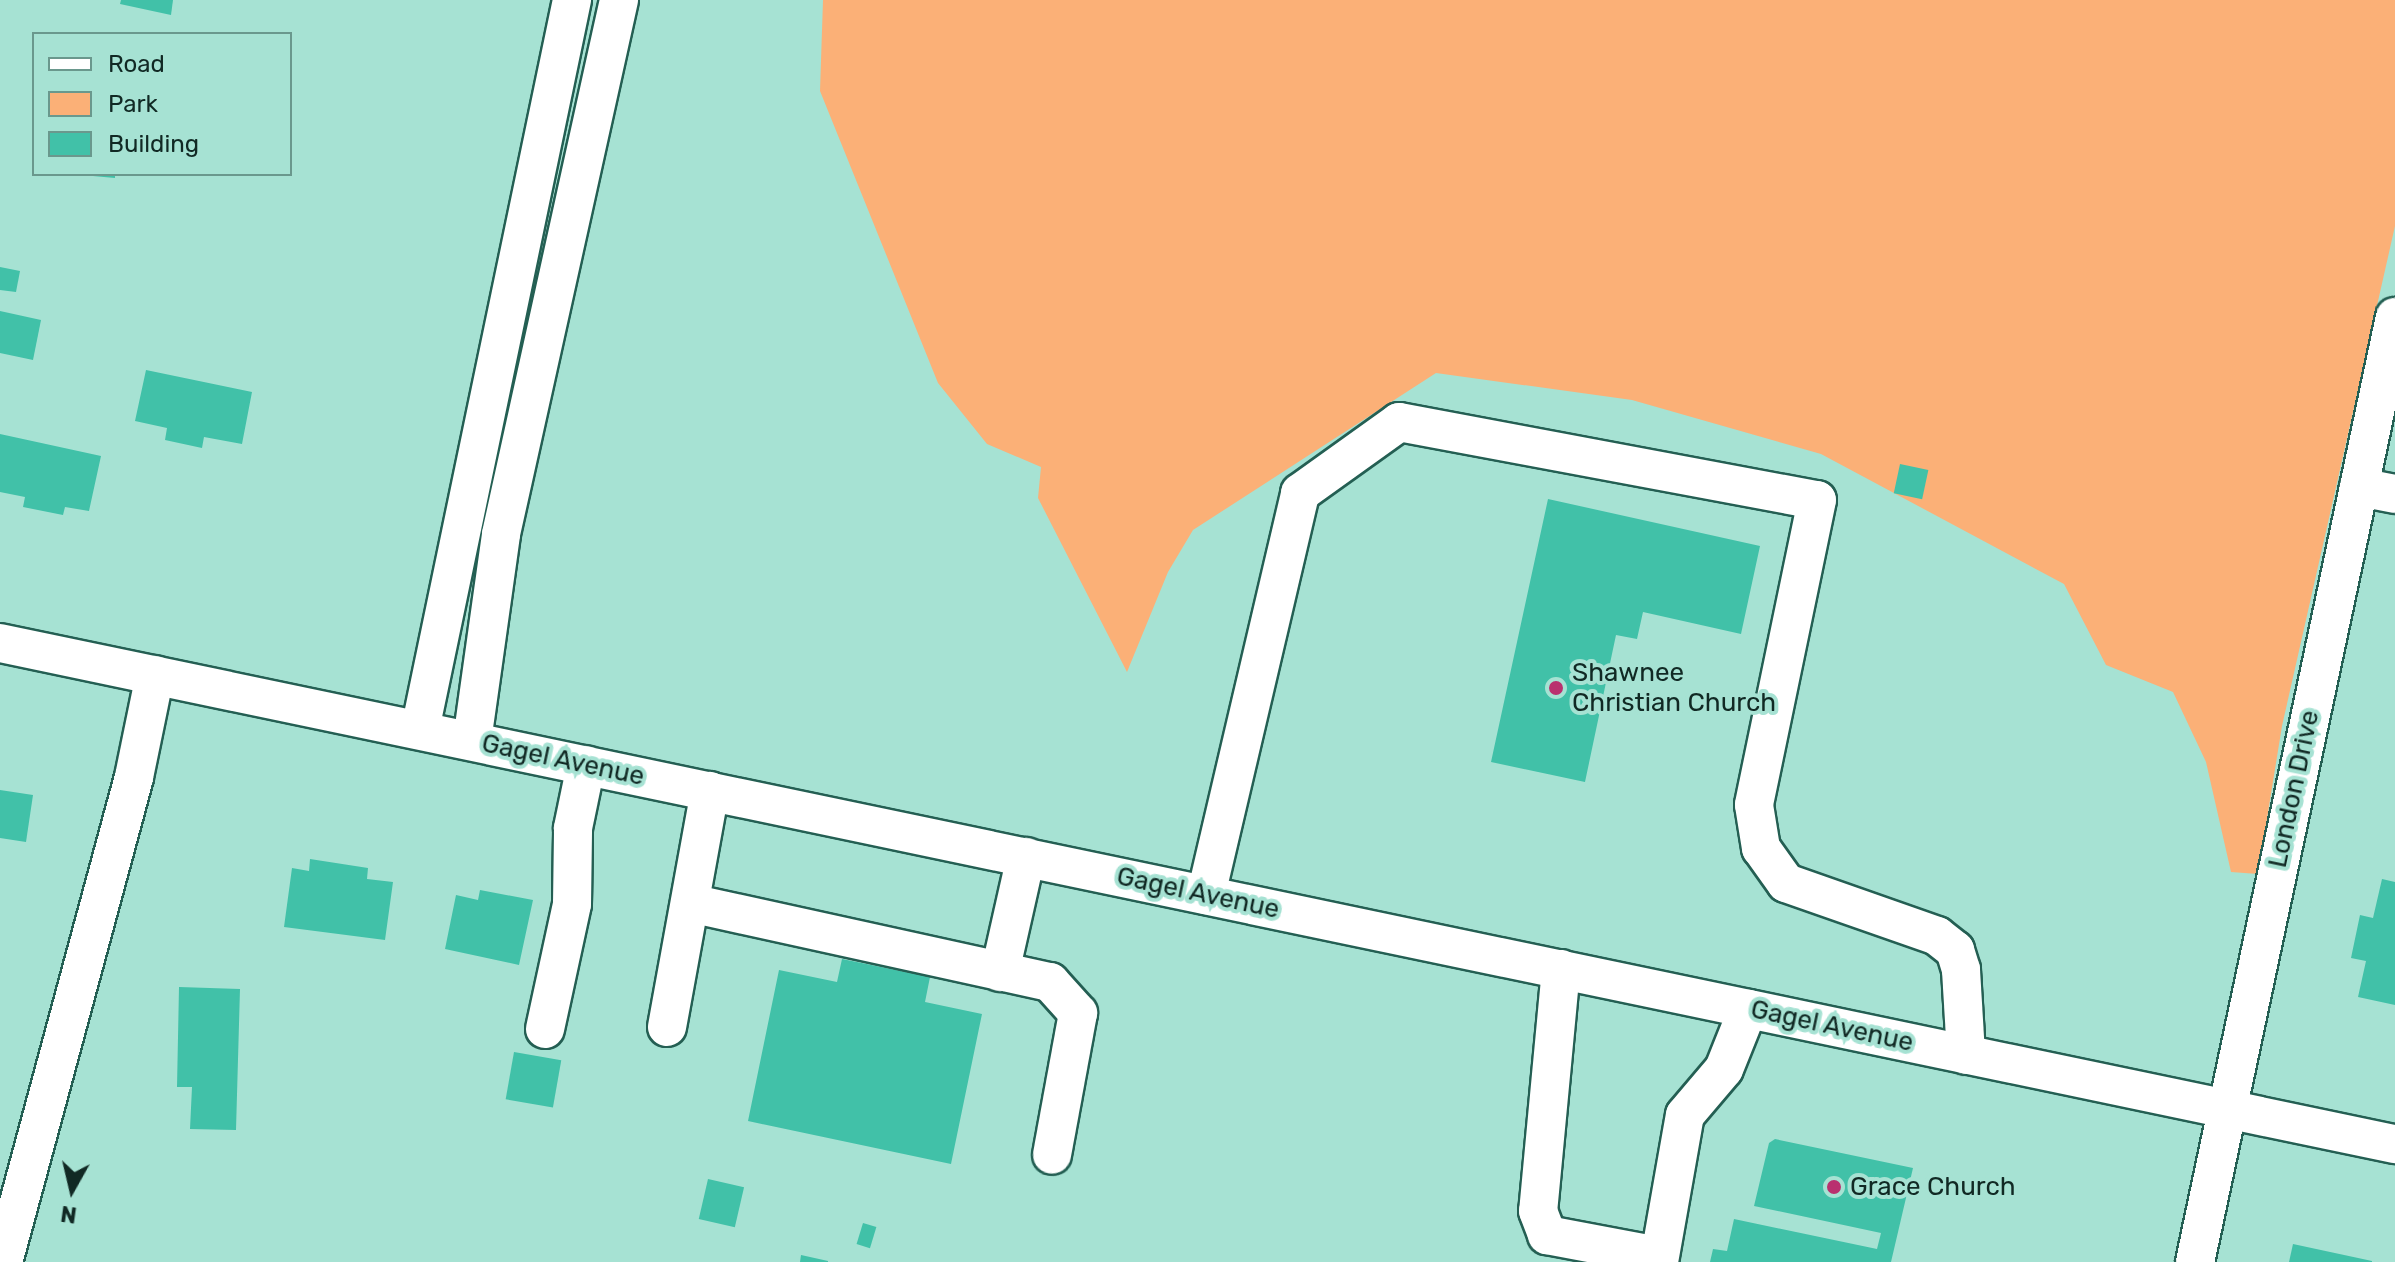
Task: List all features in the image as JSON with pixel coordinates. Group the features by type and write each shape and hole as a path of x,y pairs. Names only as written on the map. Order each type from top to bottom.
{"street":[{"path":"420,730 572,0"},
{"path":"472,741 501,534 619,0"},
{"name":"London Drive","path":"2195,1262 2225,1109 2377,490 2395,317"},
{"path":"1206,895 1300,493 1399,422 1817,500 1754,805 1761,848 1786,883 1937,936 1955,950 1961,970 1966,1055"},
{"name":"Gagel Avenue","path":"0,643 2395,1144"},
{"path":"3,1262 134,777 155,675"},
{"path":"545,1029 572,904 573,828 586,765"},
{"path":"667,1027 710,791"},
{"path":"1000,972 1026,857"},
{"path":"690,903 1050,982 1078,1013 1052,1155"},
{"path":"1561,969 1538,1211 1547,1235 1658,1259 1685,1115 1724,1069 1748,1009"}],"green space":[{"path":"823,0 2395,0 2395,226 2282,726 2258,874 2231,872 2206,762 2173,692 2106,665 2064,584 1821,454 1632,400 1436,373 1193,530 1168,572 1127,672 1038,498 1041,467 987,444 938,383 820,91"}],"building":[{"path":"121,0 173,0 171,15 120,4"},
{"path":"0,267 20,271 16,292 0,290"},
{"path":"0,311 41,320 33,360 0,353"},
{"path":"146,370 252,392 242,444 204,437 202,448 165,440 167,428 135,421"},
{"path":"0,434 101,456 89,511 65,507 63,515 23,507 25,497 0,492"},
{"path":"1900,464 1928,470 1922,499 1894,493"},
{"name":"Shawnee Christian Church","path":"1548,499 1760,546 1741,634 1643,612 1637,639 1616,635 1585,782 1491,762"},
{"path":"0,790 33,795 26,842 0,838"},
{"path":"310,859 368,868 367,879 393,882 385,940 284,927 292,868 309,871"},
{"path":"2382,879 2395,882 2395,1005 2358,997 2366,961 2351,958 2360,915 2373,918"},
{"path":"480,890 533,900 519,965 445,949 456,895 478,900"},
{"path":"842,959 930,977 925,1002 982,1014 951,1164 748,1121 779,970 837,982"},
{"path":"179,987 240,989 236,1130 190,1129 192,1087 177,1087"},
{"path":"514,1052 561,1060 553,1108 506,1099"},
{"name":"Grace Church","path":"1775,1139 1913,1168 1891,1262 1710,1262 1713,1249 1727,1251 1734,1219 1877,1249 1881,1233 1754,1206 1769,1143"},
{"path":"708,1179 744,1187 735,1227 699,1219"},
{"path":"863,1223 876,1227 870,1248 857,1244"},
{"path":"2293,1244 2372,1261 2372,1262 2289,1262"},
{"path":"801,1255 828,1261 828,1262 800,1262"}],"place":[{"name":"Shawnee Christian Church","path":"1556,688"},
{"name":"Grace Church","path":"1834,1187"}]}
